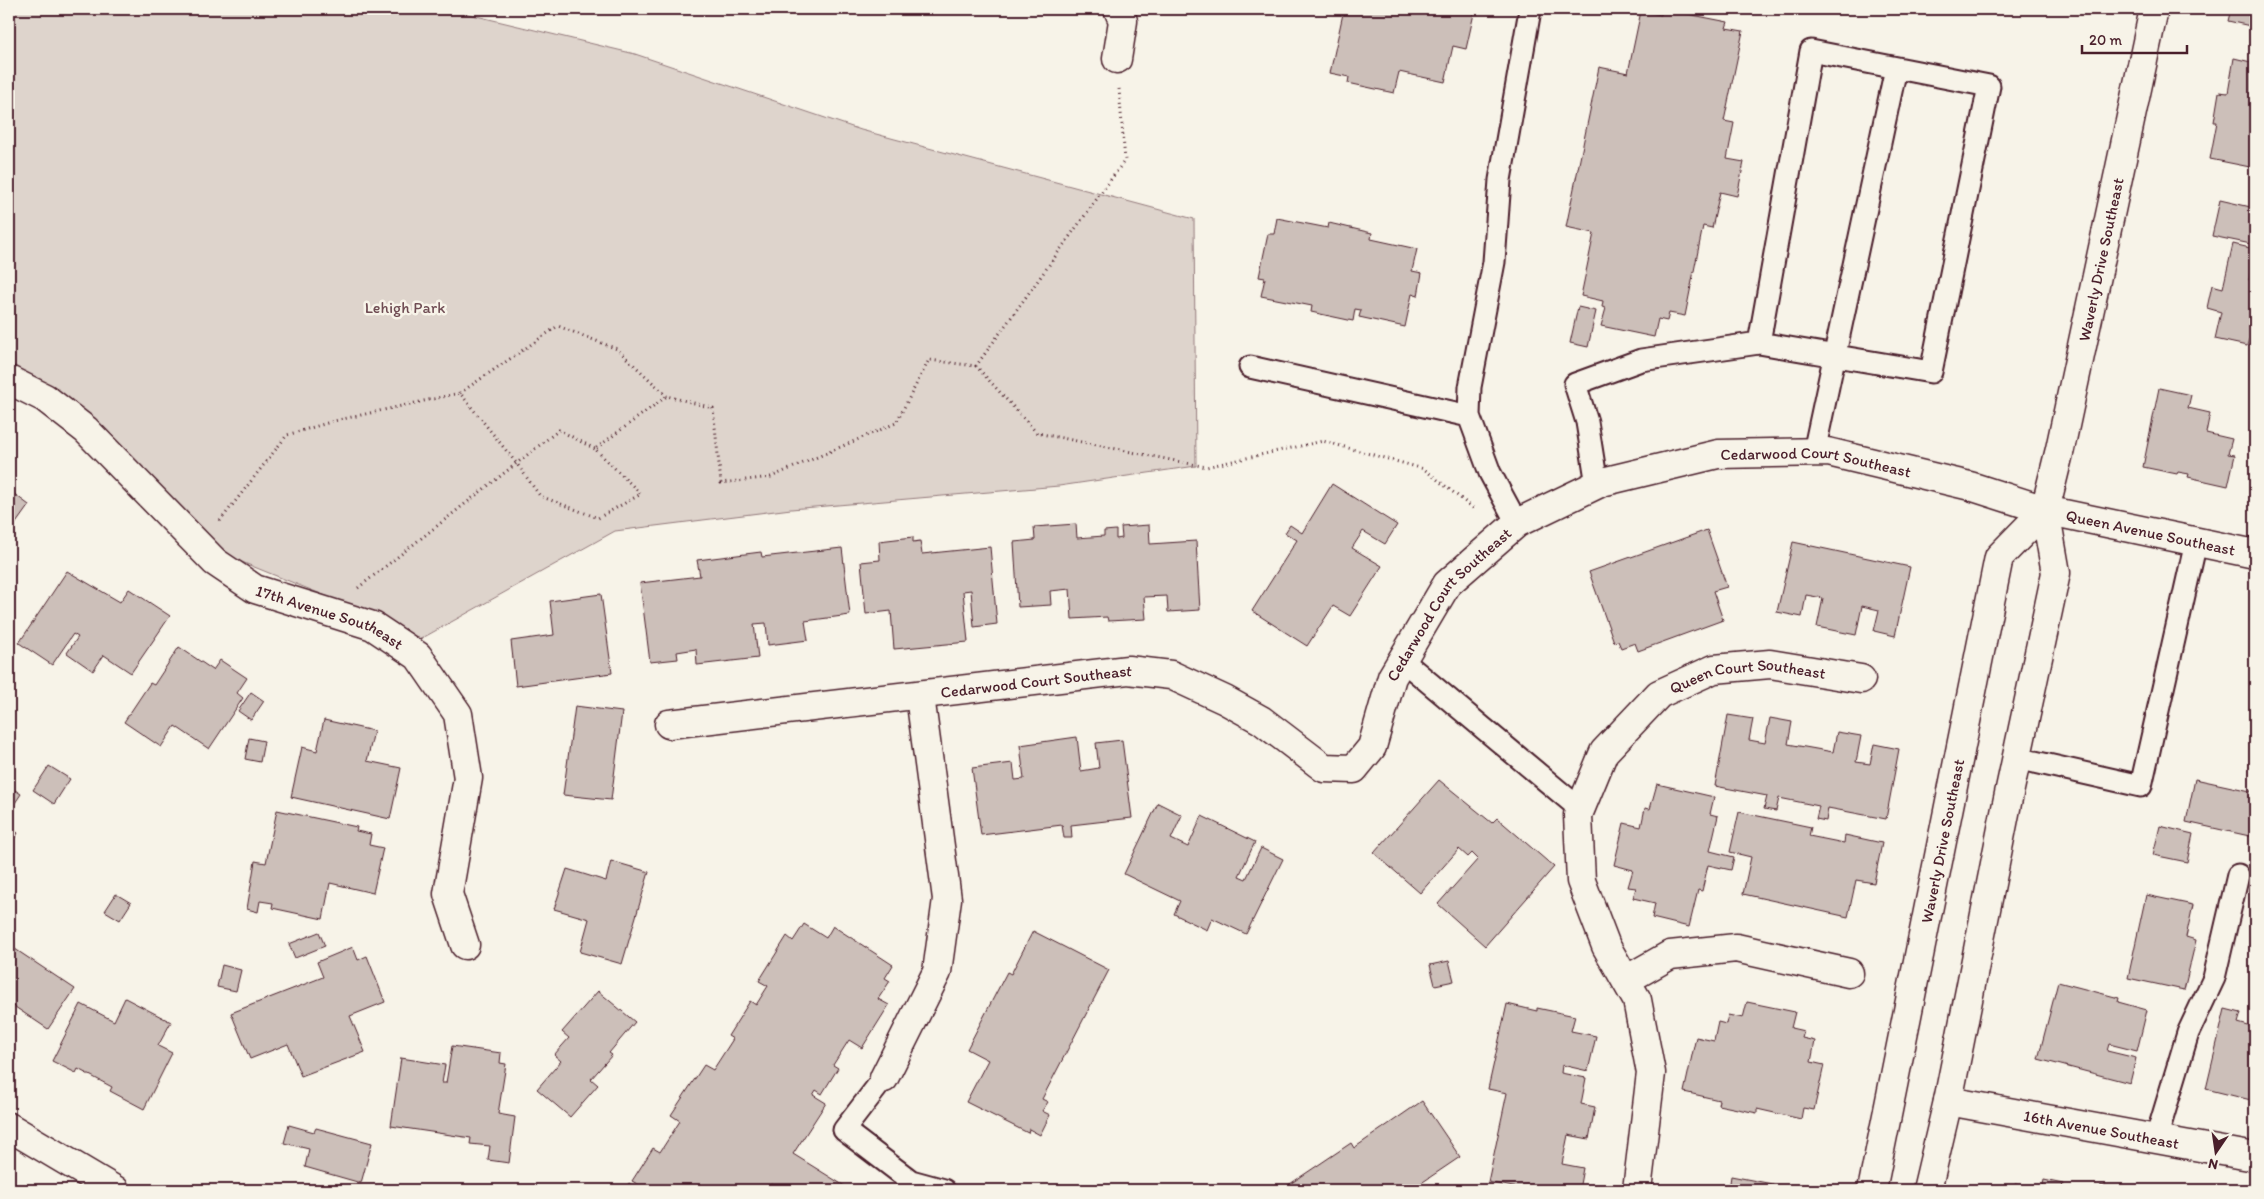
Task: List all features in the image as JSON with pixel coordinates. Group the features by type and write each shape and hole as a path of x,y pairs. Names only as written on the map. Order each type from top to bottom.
{"street":[{"path":"1117,58 1123,21 1118,9"},
{"name":"Waverly Drive Southeast","path":"1927,1190 1948,1101 2056,573 2045,510 2060,449 2154,9"},
{"name":"17th Avenue Southeast","path":"9,380 45,398 86,430 215,562 256,590 374,626 418,656 458,714 468,778 448,894 465,945"},
{"name":"Cedarwood Court Southeast","path":"669,724 920,696 1128,670 1171,675 1225,700 1261,720 1324,768 1354,769 1372,747 1392,677 1447,584 1511,528 1597,485 1718,454 1828,452 1970,486 2045,510"},
{"name":"Waverly Drive Southeast","path":"1872,1190 1999,557 2045,510"},
{"name":"Queen Avenue Southeast","path":"2045,510 2255,554"},
{"name":"Queen Court Southeast","path":"1637,1190 1651,1073 1637,1000 1606,946 1581,881 1578,815 1604,752 1659,694 1714,668 1770,664 1862,679"},
{"name":"Cedarwood Court Southeast","path":"884,1078 937,972 947,899 920,696"},
{"path":"1626,980 1670,955 1736,948 1849,973"},
{"name":"16th Avenue Southeast","path":"1948,1101 2255,1157"},
{"path":"9,1127 116,1190"}],"lane":[{"path":"1511,528 1469,416 1470,388 1494,262 1500,180 1530,10"},
{"path":"1597,485 1587,422 1575,384 1641,360 1759,343 1931,372 1989,86 1810,51 1759,343"},
{"path":"1814,452 1896,68"},
{"path":"1250,367 1469,416"},
{"path":"2017,758 2141,786 2196,542"},
{"path":"1402,660 1580,809"},
{"path":"2156,1139 2188,1033 2214,978 2238,875"},
{"path":"884,1078 844,1130 910,1186 944,1190"}],"path":[{"path":"976,366 1124,160 1117,58"},
{"path":"200,547 287,435 334,421 460,393 558,326 617,348 667,396 712,408 721,483 771,477 896,423 929,360 976,366 1037,433 1206,467 1323,441 1424,469 1511,528"},
{"path":"328,612 517,464 559,430 594,449 641,494 598,518 540,496 517,464 460,393"},
{"path":"594,449 667,396"}],"green space":[{"name":"Lehigh Park","path":"9,9 447,9 635,54 861,130 1194,219 1196,466 1059,486 791,509 615,531 408,646 368,613 227,556 73,415 9,390"}],"building":[{"path":"1344,9 1475,9 1466,49 1453,46 1445,82 1399,72 1394,93 1348,83 1349,77 1330,73"},
{"path":"1662,9 1728,22 1726,28 1743,31 1724,121 1734,123 1727,159 1744,162 1737,196 1720,192 1712,228 1703,226 1685,316 1669,313 1667,321 1658,319 1654,337 1601,326 1606,308 1602,307 1603,301 1581,296 1594,233 1566,227 1599,67 1628,73 1641,11 1661,15"},
{"path":"2231,9 2255,9 2255,27 2228,21"},
{"path":"2234,58 2255,63 2255,168 2210,159 2217,122 2214,122 2219,92 2228,93"},
{"path":"2220,200 2255,208 2255,252 2249,280 2255,281 2255,341 2249,339 2247,346 2215,339 2221,312 2207,308 2212,285 2223,288 2233,244 2250,248 2251,244 2212,236"},
{"path":"1277,218 1328,228 1329,223 1372,233 1371,239 1417,249 1412,271 1422,273 1418,296 1412,294 1405,327 1359,317 1361,310 1355,309 1353,321 1311,312 1312,306 1261,296 1265,278 1259,277 1268,234 1274,234"},
{"path":"1578,307 1596,311 1588,347 1570,343"},
{"path":"2159,388 2191,395 2188,408 2210,413 2206,433 2232,439 2228,454 2235,455 2228,486 2188,477 2189,474 2178,472 2177,474 2143,467"},
{"path":"1332,484 1397,525 1385,544 1363,531 1352,548 1382,566 1350,616 1333,606 1307,646 1252,611 1297,540 1285,533 1290,525 1302,533"},
{"path":"9,490 29,505 9,533"},
{"path":"1076,524 1077,538 1104,536 1104,531 1116,530 1116,539 1122,538 1121,527 1149,525 1150,544 1196,541 1200,610 1168,612 1167,596 1144,597 1146,619 1108,621 1107,617 1072,619 1070,589 1050,591 1051,605 1018,607 1014,542 1035,540 1034,527"},
{"path":"1707,530 1727,587 1713,591 1723,620 1638,651 1635,643 1621,648 1618,641 1614,642 1589,572"},
{"path":"913,537 913,542 920,541 922,554 990,547 997,624 974,627 971,590 963,591 968,642 894,649 891,611 866,614 861,562 880,560 879,541"},
{"path":"1793,542 1910,567 1895,636 1874,631 1879,610 1862,606 1856,635 1817,627 1823,598 1806,595 1802,617 1777,612"},
{"path":"842,548 850,615 805,621 808,640 768,645 766,623 754,624 758,658 697,665 696,649 677,652 678,659 650,662 640,583 700,576 697,560 761,552 762,557"},
{"path":"67,571 120,602 129,589 170,616 131,673 104,655 93,671 67,653 78,637 73,634 52,665 19,643"},
{"path":"601,594 612,673 516,686 511,641 554,635 550,601"},
{"path":"179,647 213,670 220,660 247,678 237,693 243,698 209,749 175,726 161,747 124,722 150,683 154,685"},
{"path":"251,692 264,701 251,720 238,711"},
{"path":"575,706 622,712 611,800 563,795"},
{"path":"1728,715 1753,719 1749,740 1765,743 1770,718 1792,722 1788,744 1833,752 1837,732 1861,736 1856,762 1870,764 1874,744 1899,749 1886,819 1828,808 1826,821 1816,819 1819,806 1779,798 1776,811 1764,809 1767,796 1715,786"},
{"path":"324,720 374,731 367,761 401,768 390,819 291,797 302,747 317,751"},
{"path":"1077,737 1081,771 1099,768 1096,743 1122,740 1132,818 1071,825 1072,838 1064,838 1062,825 981,835 972,768 1013,763 1015,780 1024,779 1020,745"},
{"path":"249,738 264,741 260,762 245,759"},
{"path":"49,766 70,779 54,804 33,790"},
{"path":"2195,779 2255,792 2254,837 2186,822"},
{"path":"1439,780 1492,823 1497,818 1554,867 1485,946 1438,904 1478,859 1472,853 1468,857 1459,849 1420,893 1374,853"},
{"path":"1657,784 1714,797 1710,814 1718,816 1710,851 1734,857 1731,870 1708,865 1702,891 1698,890 1689,927 1652,918 1655,903 1633,898 1636,888 1628,887 1633,870 1614,865 1624,823 1641,827 1645,808 1650,809"},
{"path":"9,786 21,794 11,809 9,807"},
{"path":"1158,803 1182,815 1171,839 1188,847 1202,816 1255,842 1239,876 1246,879 1261,848 1283,859 1246,934 1212,918 1207,930 1174,914 1180,901 1124,874"},
{"path":"277,810 357,827 356,831 371,834 369,845 383,848 373,893 330,883 323,919 272,908 273,903 260,901 258,912 247,909 255,861 266,863"},
{"path":"1739,812 1811,827 1809,836 1844,843 1845,835 1882,843 1874,883 1856,880 1848,917 1743,894 1751,857 1730,852"},
{"path":"2160,826 2193,834 2187,862 2153,855"},
{"path":"9,827 18,833 9,847"},
{"path":"611,861 649,872 622,964 580,952 589,919 554,909 567,869 606,881"},
{"path":"116,894 131,903 120,920 105,911"},
{"path":"2146,895 2193,905 2186,937 2196,940 2184,990 2128,978"},
{"path":"804,924 826,938 833,926 893,965 885,978 890,981 878,999 889,1005 862,1048 849,1040 833,1065 838,1068 822,1094 816,1090 813,1095 826,1103 793,1154 851,1190 782,1190 771,1184 767,1190 624,1190 629,1183 637,1189 639,1185 632,1181 653,1148 660,1152 680,1121 671,1115 704,1065 713,1070 733,1039 728,1036 750,1001 756,1005 768,986 759,981 787,936 793,941"},
{"path":"1033,931 1109,970 1042,1099 1048,1102 1042,1111 1050,1115 1040,1135 1029,1129 1028,1133 966,1102 988,1060 967,1049 1007,972 1011,974"},
{"path":"319,932 325,946 295,958 289,944"},
{"path":"9,945 75,989 48,1029 9,1003"},
{"path":"353,947 358,960 367,956 385,1002 350,1016 365,1052 301,1076 288,1044 250,1059 231,1013 323,977 317,962"},
{"path":"1449,961 1454,981 1435,985 1430,965"},
{"path":"222,965 241,970 236,991 217,987"},
{"path":"2058,982 2119,998 2118,1002 2147,1010 2137,1051 2109,1044 2107,1051 2136,1058 2130,1083 2038,1059"},
{"path":"598,991 635,1022 609,1053 612,1055 591,1079 598,1085 570,1117 537,1089 561,1061 554,1055 569,1038 562,1032"},
{"path":"125,998 171,1022 158,1046 172,1053 144,1109 110,1091 112,1087 78,1069 76,1073 52,1061 81,1004 114,1021"},
{"path":"1747,1002 1795,1012 1791,1028 1804,1031 1802,1038 1815,1041 1811,1062 1824,1065 1814,1110 1803,1108 1801,1119 1757,1109 1757,1113 1718,1105 1719,1100 1684,1092 1696,1037 1714,1041 1718,1022 1726,1024 1728,1015 1743,1018"},
{"path":"1507,1004 1537,1011 1537,1008 1575,1016 1571,1031 1596,1036 1588,1071 1562,1065 1561,1073 1586,1078 1581,1104 1595,1107 1589,1139 1568,1135 1562,1164 1583,1168 1579,1190 1528,1190 1488,1182 1507,1093 1488,1089"},
{"path":"2225,1009 2241,1013 2238,1023 2252,1027 2255,1016 2255,1101 2206,1089"},
{"path":"452,1046 501,1053 500,1063 506,1064 498,1114 515,1117 509,1163 488,1160 490,1146 470,1144 471,1138 391,1126 401,1058 445,1065 442,1083 446,1083"},
{"path":"1422,1101 1460,1157 1411,1190 1281,1190 1351,1143 1354,1148"},
{"path":"289,1125 314,1132 316,1128 372,1143 361,1183 305,1167 309,1149 284,1143"},
{"path":"1731,1176 1798,1189 1798,1190 1729,1190"},
{"path":"2044,1180 2063,1184 2061,1190 2042,1190"},
{"path":"2015,1184 2041,1190 2014,1190"},
{"path":"2101,1185 2124,1190 2100,1190"}]}
